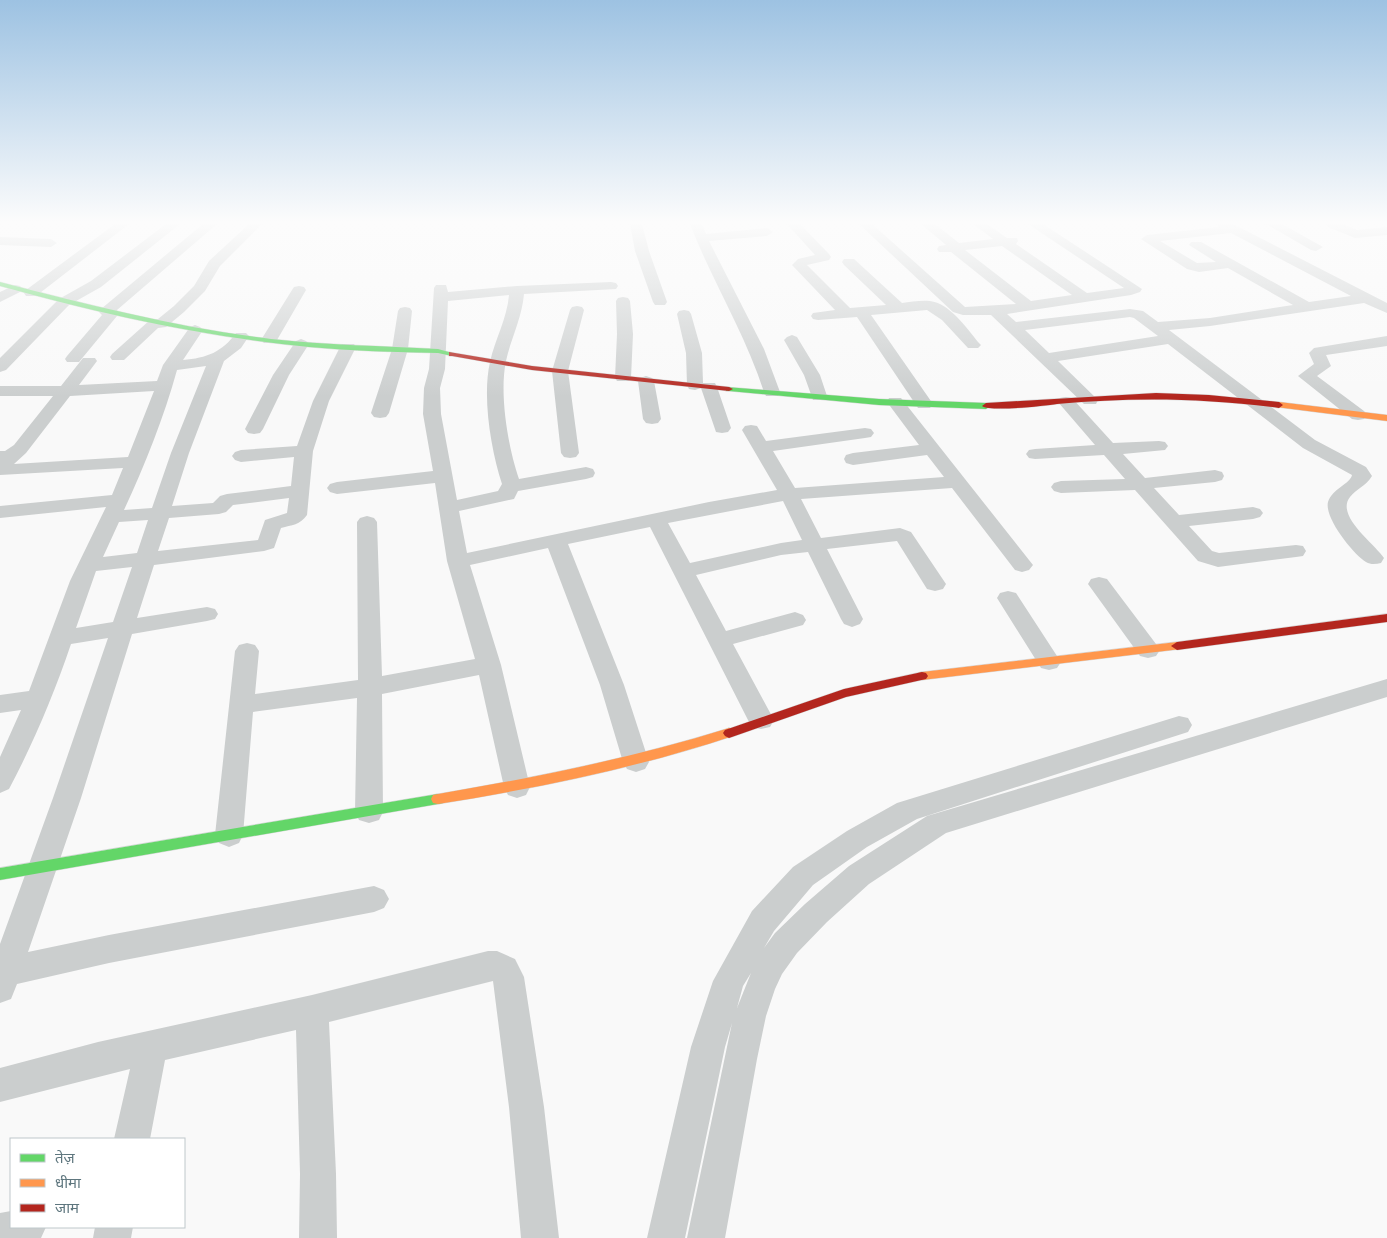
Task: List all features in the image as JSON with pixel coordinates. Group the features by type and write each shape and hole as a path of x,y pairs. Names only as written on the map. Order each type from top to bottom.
{"street":[{"path":"31,293 46,282"},
{"path":"0,367 64,302 99,282"},
{"path":"134,462 4,470 3,467 5,457 20,449 65,391 109,312 144,282"},
{"path":"118,357 158,324 180,309 204,282"},
{"path":"653,282 660,302"},
{"path":"721,282 761,360 772,392"},
{"path":"818,282 853,312 924,404"},
{"path":"870,282 897,307"},
{"path":"928,282 958,309 963,311 998,310 1135,289 1124,282"},
{"path":"998,282 1028,306"},
{"path":"1062,282 1085,298"},
{"path":"1262,282 1307,307"},
{"path":"1334,282 1386,307"},
{"path":"0,284 64,302 158,324 195,330 301,344 438,351 497,363 702,386 924,404 1011,406 1159,395 1251,401 1387,418"},
{"path":"517,787 489,665 458,561 432,414 432,388 437,369 441,293 611,286"},
{"path":"0,298 15,289"},
{"path":"269,340 299,290"},
{"path":"512,486 507,472 499,426 497,363 510,330 517,302 517,290"},
{"path":"1155,327 1210,322 1366,298"},
{"path":"623,301 625,334 623,378"},
{"path":"818,316 897,307 932,306 960,329 974,345"},
{"path":"570,453 560,371 576,310"},
{"path":"998,310 997,312 1013,328 1090,400"},
{"path":"380,413 400,349 405,311"},
{"path":"1013,328 1134,313 1320,451 1359,471 1363,476 1360,481 1340,496 1336,505 1340,518 1348,531 1374,558"},
{"path":"684,314 702,386 722,428"},
{"path":"0,782 17,750 39,699 73,601 115,509 171,365 195,330"},
{"path":"171,365 198,363 217,359 234,348 241,336"},
{"path":"1046,358 1170,339"},
{"path":"792,340 812,375 819,396"},
{"path":"1358,414 1310,381 1306,376 1323,366 1317,356 1317,353 1320,351 1387,341"},
{"path":"254,428 281,375 301,344"},
{"path":"89,565 265,545 268,542 272,524 293,519 297,515 304,451 321,401 348,347"},
{"path":"3,980 44,865 162,513 180,453 217,359"},
{"path":"646,380 652,419"},
{"path":"0,391 65,391 164,386"},
{"path":"895,402 1022,566"},
{"path":"1066,402 1204,556 1212,560 1296,551"},
{"path":"852,619 788,494 756,439 865,433"},
{"path":"1035,454 1109,451 1159,446"},
{"path":"853,458 930,449"},
{"path":"241,456 304,451"},
{"path":"449,507 504,496 508,493 509,487 512,486 586,473"},
{"path":"337,488 443,476"},
{"path":"1061,487 1140,484 1215,476"},
{"path":"458,561 656,519 788,494 956,482"},
{"path":"0,512 115,509 162,513 219,508 227,500 300,491"},
{"path":"1173,522 1253,513"},
{"path":"656,519 685,571 761,720"},
{"path":"367,522 370,687 369,812"},
{"path":"685,571 781,549 900,534 904,536 935,584"},
{"path":"556,541 612,685 636,762"},
{"path":"1099,584 1148,650"},
{"path":"1008,598 1049,662"},
{"path":"61,638 207,614"},
{"path":"0,874 44,865 517,787 636,762 714,738 761,720 844,693 908,678 1148,650 1387,618"},
{"path":"720,640 795,620"},
{"path":"229,836 247,651"},
{"path":"242,705 370,687 489,665"},
{"path":"706,1238 740,1059 750,1016 760,987 771,964 786,943 816,912 859,875 937,824 1387,688"},
{"path":"0,704 39,699"},
{"path":"666,1238 708,1047 729,980 763,922 803,876 857,839 907,811 1004,778 1179,725"},
{"path":"3,980 109,949 374,899"},
{"path":"0,1085 98,1059 312,1011 488,966 497,966 504,969 508,977 523,1069 540,1238"},
{"path":"312,1011 318,1174 318,1238"},
{"path":"132,1138 151,1048"},
{"path":"0,1232 22,1228"}],"traffic: fast":[{"path":"0,284 153,322 192,329 309,345 438,351 452,354"},
{"path":"729,389 879,402 986,406"},
{"path":"0,874 438,799"}],"traffic: slow":[{"path":"1279,405 1387,418"},
{"path":"922,676 1177,646"},
{"path":"438,799 549,780 622,764 694,745 729,733"}],"traffic: jam":[{"path":"452,354 532,368 729,389"},
{"path":"986,406 1156,396 1209,398 1279,405"},
{"path":"1177,646 1387,618"},
{"path":"729,733 844,693 922,676"}]}
